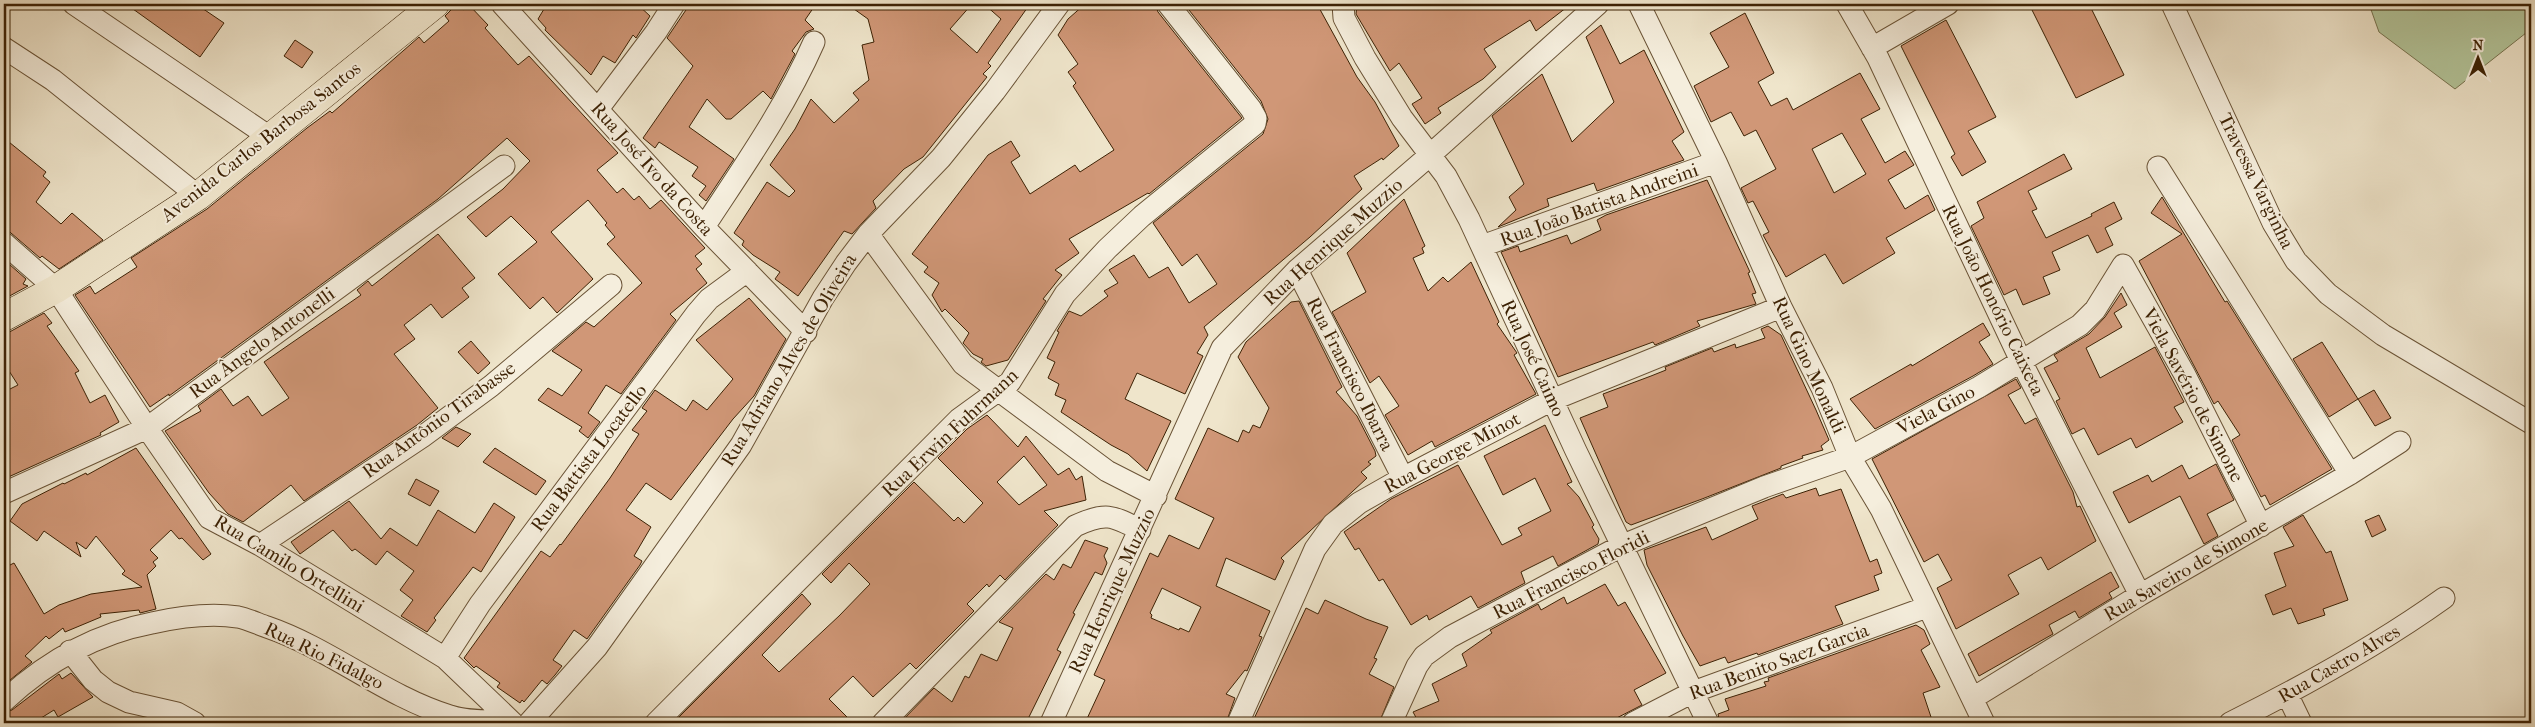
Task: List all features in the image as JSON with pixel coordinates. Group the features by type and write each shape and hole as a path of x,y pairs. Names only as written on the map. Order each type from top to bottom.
{"main road":[{"name":"Avenida Carlos Barbosa Santos","path":"4,317 56,289 198,196 435,4"}],"street":[{"path":"74,4 271,138"},
{"name":"Rua José Ivo da Costa","path":"502,4 704,227 806,332"},
{"path":"598,109 656,32 674,4"},
{"name":"Rua Adriano Alves de Oliveira","path":"517,722 597,647 741,445 806,332 823,298 868,234 941,158 995,91 1058,4"},
{"name":"Rua José Caimo","path":"1343,4 1344,18 1365,58 1402,118 1446,176 1482,246 1552,400 1708,723"},
{"name":"Rua Henrique Muzzio","path":"1051,723 1222,348 1297,270 1429,156 1598,4"},
{"name":"Rua Gino Monaldi","path":"1639,4 1716,162 1781,307 1822,388 1850,457 1880,509 1984,723"},
{"name":"Rua João Honório Caixeta","path":"1847,4 1872,48 2021,361 2140,595"},
{"path":"1872,48 1948,4"},
{"name":"Travessa Varginha","path":"2172,4 2273,223 2296,261 2328,294 2383,335 2531,423"},
{"name":"Rua Erwin Fuhrmann","path":"656,723 959,420 1010,382 1065,294 1106,249 1142,216 1255,124 1256,118 1251,109 1176,7"},
{"path":"704,227 781,110 797,81 814,42"},
{"path":"4,48 53,80 198,196"},
{"name":"Rua João Batista Andreini","path":"1482,246 1716,162"},
{"name":"Rua Ângelo Antonelli","path":"4,493 146,428 504,166"},
{"path":"2158,168 2350,474"},
{"path":"868,234 963,364 1107,472 1156,496"},
{"name":"Rua Camilo Ortellini","path":"4,243 56,289 146,428 209,518 260,544 445,658 517,722"},
{"name":"Viela Gino","path":"1850,457 1979,387 2080,324 2095,310 2123,265"},
{"name":"Viela Savério de Simone","path":"2123,265 2186,375 2261,526"},
{"name":"Rua Francisco Ibarra","path":"1297,270 1402,478"},
{"name":"Rua Battista Locatello","path":"445,658 480,604 696,314 709,299 747,271"},
{"name":"Rua Antônio Tirabasse","path":"260,544 438,426 491,386 611,285"},
{"name":"Rua George Minot","path":"1238,723 1315,549 1333,524 1359,503 1402,478 1552,400 1781,307"},
{"name":"Rua Saveiro de Simone","path":"1973,698 2140,595 2350,474 2400,442"},
{"name":"Rua Francisco Floridi","path":"1391,723 1411,676 1424,656 1450,637 1622,546 1764,487 1850,457"},
{"path":"883,723 1075,526 1094,517 1116,517 1140,530"},
{"name":"Rua Castro Alves","path":"2230,723 2287,694 2397,632 2444,598"},
{"name":"Rua Benito Saez Garcia","path":"1633,723 1693,692 1927,607"},
{"name":"Rua Rio Fidalgo","path":"4,700 26,680 70,651 101,636 129,627 168,619 208,616 239,617 284,633 414,701 452,716 517,722"},
{"path":"70,651 93,680 108,692 129,702 177,712 195,723"},
{"path":"2287,694 2301,723"}],"green space":[{"path":"2369,4 2531,4 2531,29 2455,89 2379,32"}],"building":[{"path":"126,4 196,4 224,23 200,57"},
{"path":"457,4 463,10 469,5 488,25 485,28 518,65 529,56 618,153 597,170 617,193 623,188 634,200 639,196 650,209 661,200 705,248 695,256 702,264 696,269 707,283 670,314 676,320 621,394 606,385 588,413 600,422 588,438 579,431 582,427 538,400 548,388 562,396 582,370 552,351 586,322 594,327 642,283 607,244 615,237 605,225 607,223 588,200 551,232 593,279 557,313 543,297 530,309 498,274 537,242 511,216 486,237 467,217 503,189 530,161 507,138 438,199 169,396 169,394 150,407 75,295 90,286 95,294 137,267 131,258 207,209 307,128 330,111 332,113 419,37 424,43 449,21 445,16"},
{"path":"547,4 637,4 650,16 636,38 633,35 615,63 603,56 591,75 545,30 546,28 538,19"},
{"path":"690,4 816,4 805,20 814,29 806,32 792,51 795,54 771,99 763,91 731,119 726,119 707,99 689,127 734,159 706,201 699,195 706,186 692,176 698,167 659,142 655,148 643,138 693,66 667,38"},
{"path":"847,4 972,4 950,29 977,53 1001,19 984,4 1004,4 1009,7 1011,4 1030,4 988,63 991,66 983,74 987,77 923,157 904,169 873,201 876,208 852,234 844,231 798,296 775,279 780,272 753,255 742,245 744,241 734,233 767,182 789,197 795,191 770,165 795,129 811,99 834,123 859,100 853,93 869,80 862,45 874,42 868,19"},
{"path":"1085,4 1155,4 1158,12 1242,118 1149,194 1069,239 1079,253 1055,270 1062,275 1043,299 1046,301 1008,360 986,366 981,362 983,359 973,354 963,343 969,333 945,309 942,312 932,295 939,283 924,272 928,267 912,254 988,155 1011,141 1020,156 1011,162 1030,194 1075,165 1080,172 1114,150 1073,86 1076,83 1068,72 1078,64 1058,35 1068,19"},
{"path":"1196,4 1317,4 1357,77 1375,102 1399,146 1383,160 1382,158 1354,176 1362,189 1310,237 1204,327 1208,335 1197,353 1203,356 1185,394 1137,373 1125,399 1171,421 1147,471 1128,454 1061,412 1066,400 1055,395 1059,384 1048,378 1055,362 1047,358 1059,332 1057,331 1069,311 1081,316 1108,296 1104,291 1118,283 1109,270 1134,255 1149,278 1168,267 1189,303 1217,284 1197,254 1182,266 1153,223 1263,134 1268,119 1261,101 1189,10"},
{"path":"1357,4 1571,4 1536,31 1530,20 1484,49 1496,67 1483,79 1438,108 1441,113 1425,124 1412,104 1422,98 1399,63 1390,71 1356,14"},
{"path":"2029,4 2089,4 2124,75 2076,98"},
{"path":"1745,13 1774,73 1758,82 1771,106 1787,98 1793,110 1860,73 1880,109 1861,119 1885,163 1905,151 1914,165 1888,180 1905,209 1928,195 1935,210 1886,238 1895,253 1843,284 1825,254 1786,277 1763,235 1769,232 1753,201 1748,203 1741,188 1776,169 1756,130 1744,136 1731,112 1711,122 1694,86 1729,67 1710,33","holes":["1842,133 1866,174 1834,193 1812,149"]},
{"path":"1946,20 1996,117 1968,131 1986,162 1962,176 1951,157 1955,154 1901,46"},
{"path":"1601,25 1620,64 1644,50 1684,132 1672,141 1684,160 1597,191 1594,183 1547,199 1549,206 1498,227 1516,210 1509,197 1524,184 1492,116 1542,74 1572,142 1614,102 1586,37"},
{"path":"295,40 313,52 302,68 284,56"},
{"path":"4,138 46,172 43,176 50,182 36,202 61,224 72,213 103,240 59,269 42,256 40,258 4,227"},
{"path":"2064,154 2072,169 2028,191 2037,209 2032,211 2046,238 2092,216 2091,214 2114,202 2122,219 2105,228 2113,245 2097,253 2088,235 2052,252 2060,270 2043,277 2050,294 2023,305 2016,289 2004,295 1971,226 1984,218 1977,202"},
{"path":"1707,180 1750,272 1748,273 1756,293 1752,294 1756,304 1697,321 1700,326 1655,345 1653,342 1558,377 1501,252 1518,246 1520,252 1567,235 1571,244 1601,230 1597,220 1606,215"},
{"path":"2162,197 2225,302 2227,301 2332,469 2270,505 2265,495 2261,497 2232,440 2240,435 2218,401 2214,404 2139,261 2182,234 2151,213"},
{"path":"1404,199 1425,246 1422,248 1424,253 1413,258 1428,291 1443,277 1448,282 1471,262 1499,322 1497,324 1517,353 1514,355 1536,394 1435,447 1432,441 1408,455 1385,415 1399,406 1379,376 1370,383 1332,312 1366,292 1347,253"},
{"path":"438,234 475,278 462,288 469,297 442,318 431,304 404,325 415,339 394,354 438,408 417,425 304,501 291,485 243,522 228,514 209,493 165,431 201,411 198,406 221,389 233,406 248,396 262,416 289,398 264,362 361,295 357,290 368,281 372,286"},
{"path":"9,264 26,279 23,284 28,286 4,299 4,271"},
{"path":"2121,293 2127,305 2114,313 2122,327 2086,348 2100,378 2155,347 2184,402 2174,407 2183,422 2136,448 2131,438 2098,455 2084,428 2072,434 2056,401 2060,399 2044,368 2058,361 2054,355 2089,334 2105,317"},
{"path":"749,298 786,339 754,396 733,419 671,500 646,483 626,510 651,527 634,556 642,561 640,565 587,639 574,630 553,660 562,666 547,684 542,680 524,702 522,700 520,703 497,687 500,683 476,666 474,668 464,658 541,551 550,557 561,545 610,478 639,434 632,430 647,411 642,408 655,390 686,411 693,400 707,410 733,379 696,340"},
{"path":"1299,301 1342,387 1336,392 1357,416 1375,451 1376,456 1368,462 1371,464 1361,472 1367,478 1281,558 1284,561 1275,580 1226,558 1216,586 1270,611 1259,636 1262,637 1247,671 1245,670 1226,694 1235,698 1226,723 1085,723 1105,680 1094,675 1150,553 1158,557 1169,535 1199,549 1214,518 1175,499 1208,428 1238,442 1243,430 1249,433 1253,425 1260,428 1269,408 1238,357 1246,342 1291,302","holes":["1162,588 1201,607 1189,632 1180,628 1179,630 1151,618 1152,615 1150,613"]},
{"path":"44,313 52,323 47,326 79,371 75,373 90,403 105,395 119,422 100,433 101,435 4,479 4,392 18,385 4,363 4,335"},
{"path":"1983,323 1990,335 1979,342 1993,364 1973,376 1875,429 1850,399 1911,364 1912,366"},
{"path":"1768,326 1781,335 1816,410 1829,440 1821,446 1823,450 1802,456 1803,458 1781,466 1781,468 1631,525 1626,522 1580,418 1608,407 1603,394 1666,370 1665,367 1712,348 1714,352 1735,344 1736,348 1765,338 1761,329"},
{"path":"471,341 490,363 478,374 458,352"},
{"path":"2322,342 2358,399 2329,417 2293,359"},
{"path":"2016,379 2021,388 2008,395 2025,424 2036,418 2073,492 2077,507 2080,506 2096,541 2048,570 2041,557 2008,575 2019,594 1956,629 1937,588 1952,580 1938,554 1924,562 1872,459"},
{"path":"2374,390 2391,418 2375,426 2358,399"},
{"path":"987,415 1018,447 1026,436 1058,475 1069,468 1076,480 1082,476 1086,500 1044,511 1058,525 1005,580 1000,575 989,587 987,584 967,604 974,611 916,669 910,663 873,697 853,676 829,699 853,723 673,723 802,594 811,604 762,655 779,672 839,616 870,584 849,563 831,583 822,574 914,482 954,521 958,517 964,523 983,503 938,458 967,429","holes":["1024,456 1047,485 1019,505 997,482"]},
{"path":"1545,425 1572,482 1567,484 1579,497 1594,525 1592,527 1599,539 1598,544 1558,566 1553,556 1521,572 1525,583 1478,608 1471,596 1429,620 1427,615 1411,625 1383,579 1379,581 1359,548 1355,550 1344,532 1391,499 1458,465 1502,545 1522,535 1518,528 1551,511 1535,478 1503,495 1484,456"},
{"path":"456,427 471,434 458,447 442,438"},
{"path":"136,448 211,554 203,560 182,538 179,539 171,530 150,550 158,558 153,562 156,566 147,575 156,609 140,613 139,610 100,614 101,617 65,632 63,628 49,639 46,636 25,656 32,662 4,685 4,568 14,563 44,614 59,605 91,594 142,587 122,574 125,571 96,536 86,549 76,542 81,557 44,531 37,541 10,521 22,504 63,483 86,473 87,475"},
{"path":"495,448 546,481 536,495 483,462"},
{"path":"2216,464 2234,500 2207,514 2218,536 2204,544 2180,496 2129,523 2113,492 2148,475 2152,482 2182,465 2189,479"},
{"path":"416,479 439,491 430,506 408,494"},
{"path":"1816,488 1819,496 1841,489 1870,562 1877,559 1882,573 1874,576 1879,590 1835,606 1843,624 1758,655 1757,653 1728,663 1725,657 1700,666 1647,565 1644,550 1706,527 1712,540 1758,519 1752,506 1783,494 1786,498"},
{"path":"349,501 381,539 390,528 417,546 438,510 475,533 494,503 515,517 481,572 473,567 434,618 436,620 427,632 401,616 413,600 400,590 414,571 387,551 376,565 355,549 352,551 333,530 300,554 291,542"},
{"path":"2303,515 2326,553 2331,551 2348,600 2323,609 2325,615 2298,624 2291,608 2273,615 2265,595 2286,586 2274,553 2294,546 2283,527"},
{"path":"2379,515 2386,530 2372,537 2365,521"},
{"path":"1085,540 1108,548 1104,556 1107,563 1102,575 1095,572 1073,613 1075,614 1057,650 1061,652 1026,723 900,723 934,688 952,702 965,676 969,678 981,654 997,661 1013,628 999,622 1046,574 1054,580 1063,564 1071,568"},
{"path":"2111,572 2119,587 2109,593 2112,598 2079,618 2075,611 2049,625 2053,634 1979,676 1968,654"},
{"path":"1605,584 1618,606 1625,602 1666,673 1634,690 1642,705 1607,723 1419,723 1413,712 1439,701 1432,684 1467,666 1462,654 1492,633 1490,630 1538,604 1541,610 1564,597 1567,604"},
{"path":"1325,600 1388,627 1374,658 1377,659 1369,674 1394,687 1379,723 1252,723 1306,608 1318,614"},
{"path":"1916,625 1924,630 1930,644 1921,650 1940,687 1923,693 1933,723 1720,723 1718,714 1729,710 1725,699 1766,686 1764,682 1769,681 1768,678"},
{"path":"71,673 93,697 58,717 54,710 33,723 4,723 4,713 12,710 59,674 62,679"}]}
